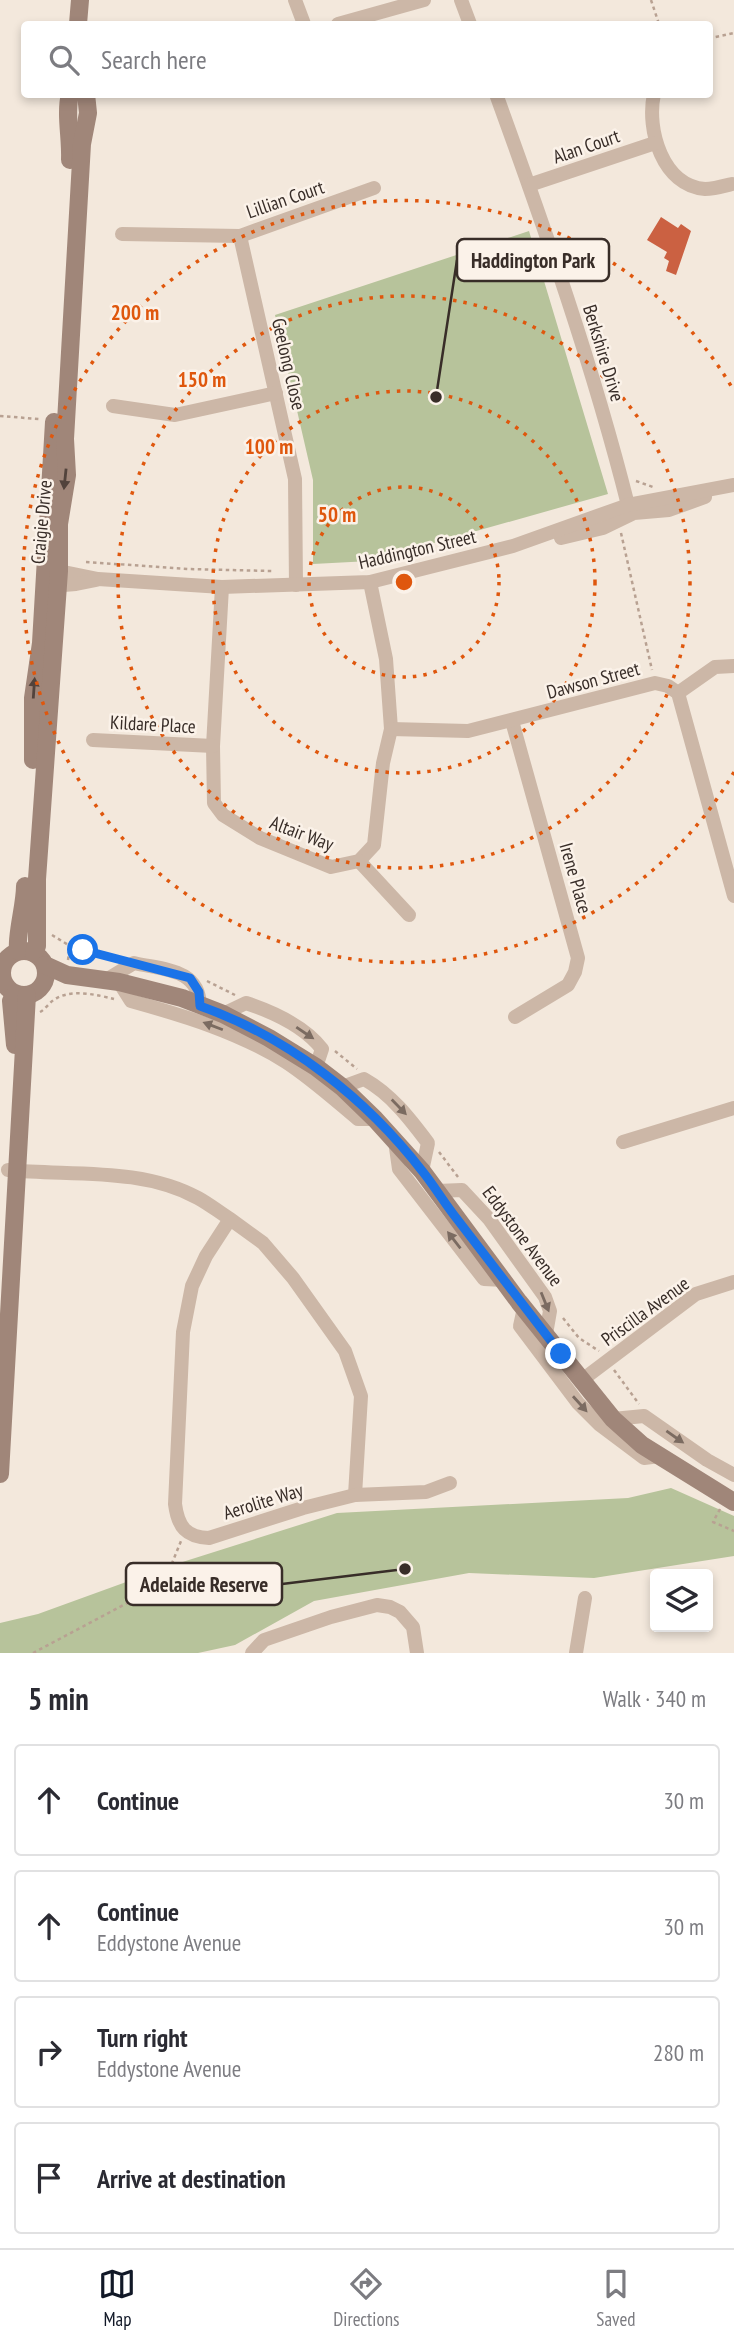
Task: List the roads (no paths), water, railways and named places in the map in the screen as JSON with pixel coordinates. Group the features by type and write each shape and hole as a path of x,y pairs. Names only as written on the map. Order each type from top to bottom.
{"main road":[{"path":"78,21 80,0"},
{"path":"88,21 90,0"},
{"name":"Craigie Drive","path":"51,578 71,146 68,108 70,98"},
{"name":"Craigie Drive","path":"32,957 17,943 25,907 34,747 33,688 67,475 65,439 82,144 88,113 86,98"},
{"path":"67,975 27,993 8,989 1,971 10,955 32,957 67,975 112,981 182,999 223,1014 269,1038 342,1087 422,1171 524,1308 613,1419 642,1445 730,1506"},
{"path":"0,1293 27,993 46,979 32,957"},
{"path":"0,1474 13,1170"}],"street":[{"path":"295,0 303,21"},
{"path":"349,21 424,0"},
{"path":"461,0 469,21"},
{"name":"Berkshire Drive","path":"497,98 583,349 628,505"},
{"path":"653,98 655,143 681,181 705,189 732,184"},
{"name":"Alan Court","path":"529,185 655,143"},
{"name":"Lillian Court","path":"122,234 240,236 374,188"},
{"name":"Geelong Close","path":"240,236 295,479 296,578"},
{"path":"113,407 175,415 276,393"},
{"name":"Haddington Street","path":"51,578 222,587 296,578 370,582 513,547 525,540 628,505 734,485"},
{"path":"513,547 521,548 603,528 634,513 656,513 702,498 734,492"},
{"path":"370,582 386,660 391,729 383,763 374,845 359,861 408,915"},
{"name":"Altair Way","path":"222,587 213,746 214,803 223,815 260,838 331,867 359,861"},
{"path":"734,666 715,667 678,694 734,896"},
{"name":"Dawson Street","path":"391,729 468,731 655,683 668,686 678,694"},
{"name":"Irene Place","path":"512,721 578,958 568,985 515,1017"},
{"name":"Kildare Place","path":"93,740 213,746"},
{"path":"200,1006 199,992 190,978 134,963 112,981 131,1001 220,1028 248,1042 286,1062 358,1119 375,1119"},
{"path":"223,1014 246,1003 267,1010 314,1040 322,1049 316,1068"},
{"path":"342,1087 364,1079 379,1087 405,1114 428,1143 422,1171"},
{"path":"623,1142 734,1108"},
{"path":"395,1141 399,1169 484,1279 504,1280"},
{"path":"13,1170 135,1178 172,1187 198,1198 262,1243 293,1278 345,1351 361,1396 355,1495"},
{"name":"Eddystone Avenue","path":"436,1191 462,1190 489,1219 545,1297 550,1311 546,1334"},
{"name":"Aerolite Way","path":"230,1219 206,1256 192,1286 183,1332 175,1504 177,1519 184,1531 194,1537 209,1538 340,1497 426,1492 450,1483"},
{"name":"Priscilla Avenue","path":"582,1380 696,1294 734,1282"},
{"path":"524,1308 520,1326 600,1426 644,1458 660,1456"},
{"path":"613,1419 644,1416 707,1460 734,1475"},
{"path":"576,1653 585,1598"},
{"path":"252,1653 264,1640 331,1617 377,1605 400,1612 413,1627 417,1653"}],"place":[{"name":"Haddington Park","path":"436,397"},
{"name":"Adelaide Reserve","path":"405,1569"}]}
